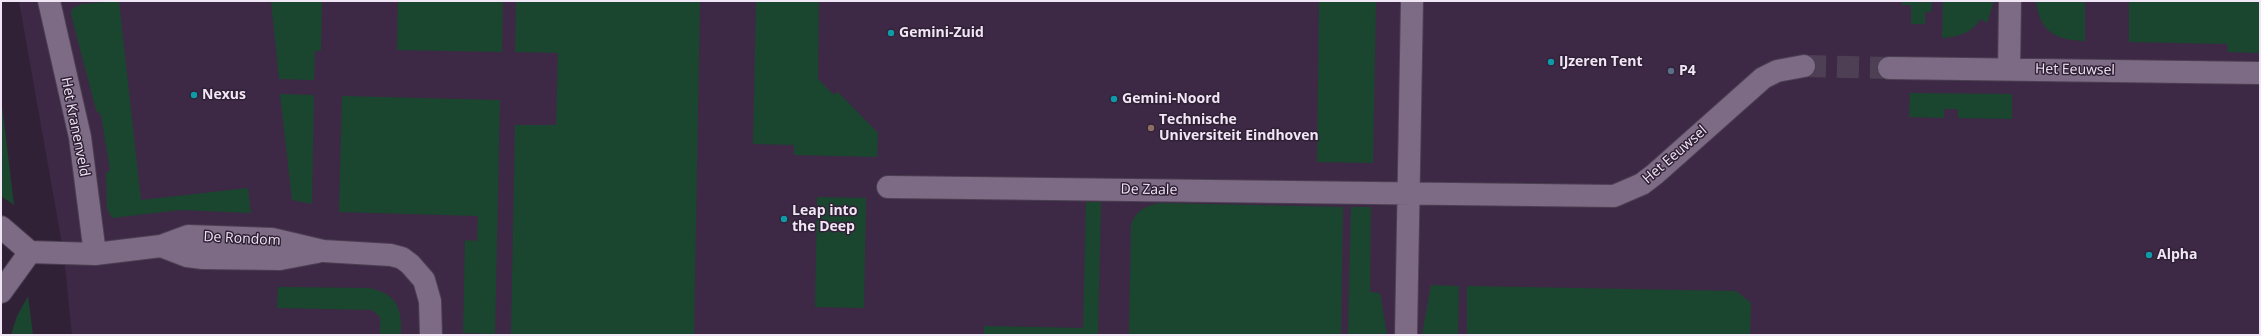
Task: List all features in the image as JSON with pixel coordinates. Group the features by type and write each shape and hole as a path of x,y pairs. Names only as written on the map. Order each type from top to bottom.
{"street":[{"name":"Het Kranenveld","path":"49,1 80,137 95,254"},
{"path":"1406,335 1412,1"},
{"path":"2008,69 2010,1"},
{"name":"Het Eeuwsel","path":"1409,194 1614,196 1629,191 1655,174 1763,78 1777,71 1804,66"},
{"name":"Het Eeuwsel","path":"1889,68 2260,73"},
{"name":"De Zaale","path":"888,187 1409,194"},
{"path":"1,228 30,252 1,292"},
{"name":"De Rondom","path":"30,252 95,254 161,246 187,256 203,258 280,259 323,251 391,255 402,258 418,271 428,291 432,335"}],"shaded area":[{"name":"Technische Universiteit Eindhoven","path":"19,1 2260,1 2260,335 72,335 64,255"}],"green space":[{"path":"119,1 141,200 248,188 251,213 180,210 112,218 107,209 106,173 110,170 101,115 96,110 71,14 72,9 81,4"},
{"path":"271,1 322,1 321,51 315,51 314,80 279,79"},
{"path":"398,1 503,1 502,52 397,50"},
{"path":"516,1 700,1 694,335 511,335 515,125 556,125 558,53 515,52"},
{"path":"756,1 819,1 818,79 834,95 838,92 878,133 877,157 794,155 794,145 753,144"},
{"path":"1319,1 1376,1 1373,163 1317,162"},
{"path":"1902,1 1932,1 1931,12 1925,12 1925,24 1911,24 1911,5 1902,5"},
{"path":"1943,1 1994,1 1987,23 1981,19 1969,31 1954,37 1942,38"},
{"path":"2036,1 2085,1 2085,41 2065,39 2051,32 2045,27 2041,20"},
{"path":"2129,1 2260,1 2260,53 2228,52 2227,44 2129,42"},
{"path":"1910,93 2012,94 2012,119 1958,118 1958,109 1944,109 1944,118 1909,117"},
{"path":"280,94 314,95 312,204 292,200"},
{"path":"342,96 500,100 495,334 463,333 465,240 477,241 478,216 339,212"},
{"path":"1,100 2,106 14,205 1,196"},
{"path":"817,197 866,198 864,308 815,307"},
{"path":"1086,202 1101,202 1098,335 984,335 984,326 1083,328"},
{"path":"1161,203 1343,207 1341,335 1129,335 1131,225 1142,209"},
{"path":"1351,207 1371,207 1370,292 1380,293 1387,335 1348,335"},
{"path":"1431,285 1459,286 1458,335 1422,335"},
{"path":"1467,286 1736,291 1751,303 1750,335 1467,335"},
{"path":"278,287 368,288 378,290 386,294 396,303 399,310 401,335 380,335 380,317 372,310 277,308"},
{"path":"28,296 33,335 11,335 17,316"}],"tunnel":[{"path":"1804,66 1889,68"}],"place":[{"name":"Gemini-Zuid","path":"891,33"},
{"name":"IJzeren Tent","path":"1551,62"},
{"name":"P4","path":"1671,71"},
{"name":"Nexus","path":"194,95"},
{"name":"Gemini-Noord","path":"1114,99"},
{"name":"Technische Universiteit Eindhoven","path":"1151,128"},
{"name":"Leap into the Deep","path":"784,219"},
{"name":"Alpha","path":"2149,255"}]}
